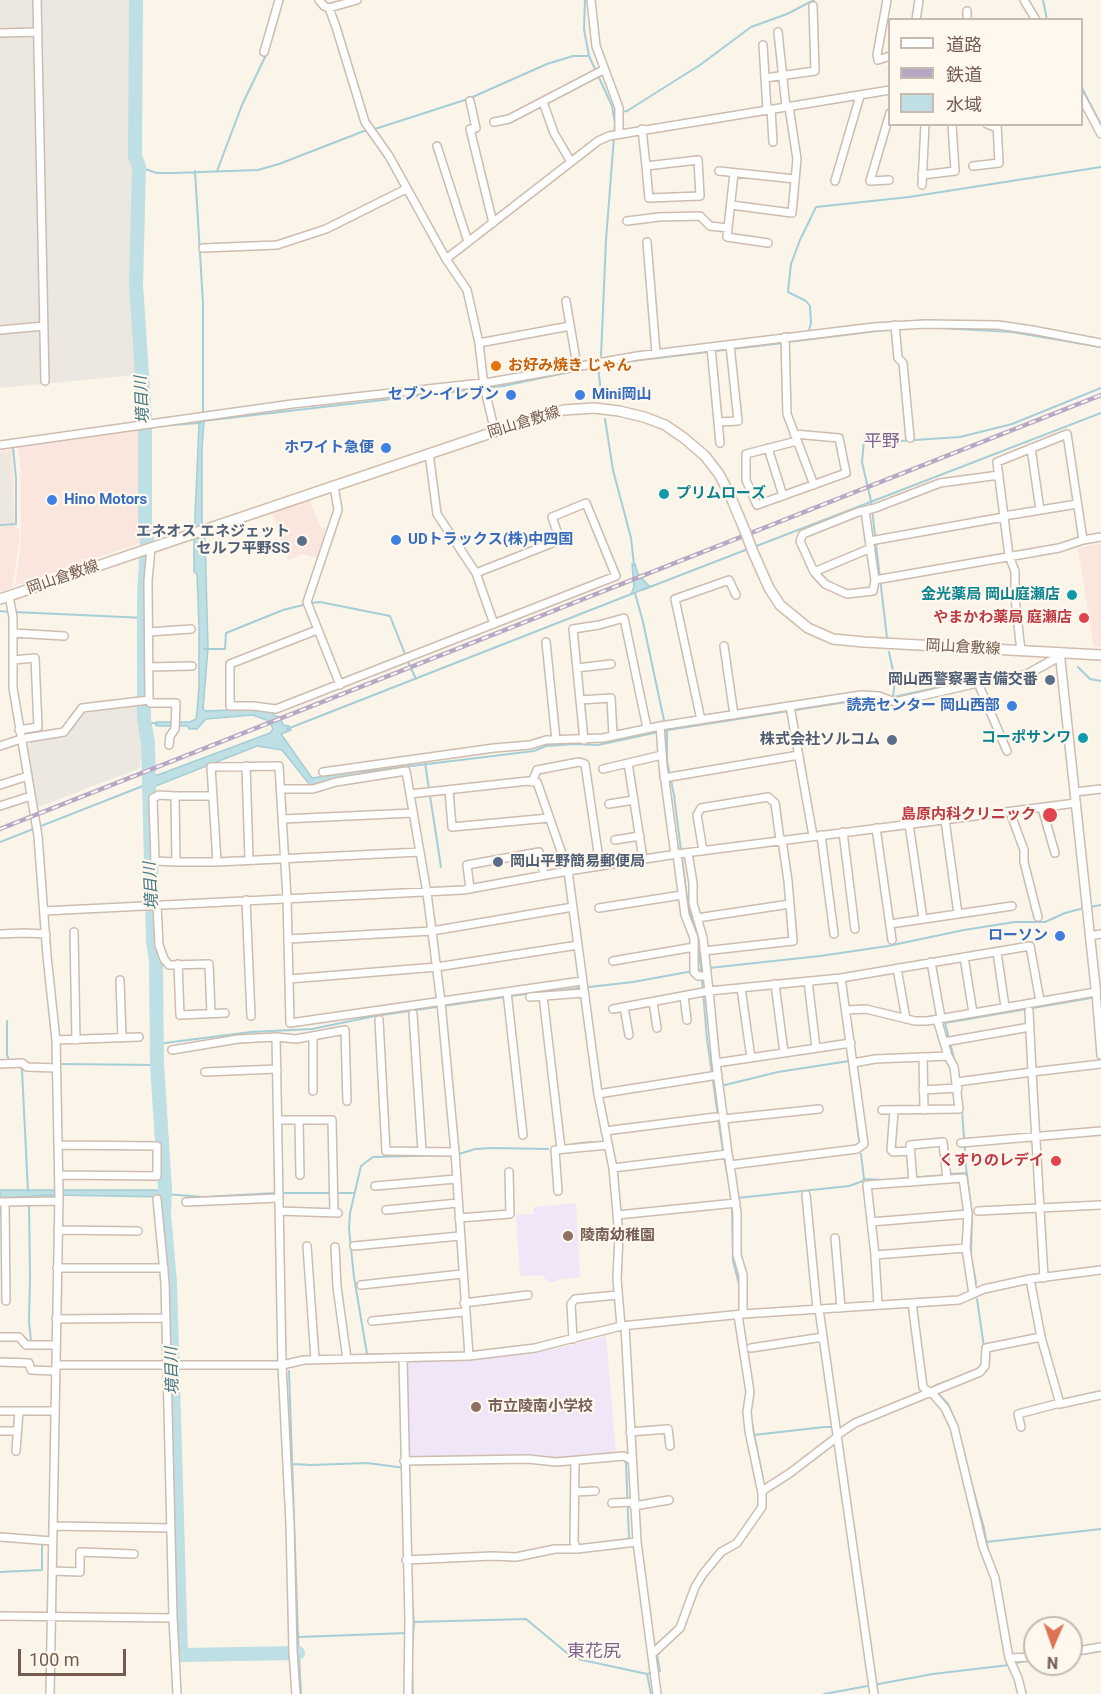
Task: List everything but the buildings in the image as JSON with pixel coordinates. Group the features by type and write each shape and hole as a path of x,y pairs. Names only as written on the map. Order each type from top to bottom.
{"main road":[{"name":"岡山倉敷線","path":"4,597 544,415 564,410 594,408 644,417 674,432 705,456 719,474 730,495 769,588 780,605 808,628 833,639 864,642 1060,655 1101,655"}],"street":[{"path":"37,0 45,381"},
{"path":"264,52 279,0"},
{"path":"319,0 329,8 357,0"},
{"path":"591,0 599,72 619,108 616,134"},
{"path":"887,0 877,55 878,60 888,57"},
{"path":"916,18 920,0"},
{"path":"1024,0 1035,18"},
{"path":"765,78 815,71 813,6"},
{"path":"329,8 363,117 389,156 446,259 467,290 479,343 484,386 495,432"},
{"path":"0,33 38,32"},
{"path":"731,206 792,213 797,159 782,76 778,32"},
{"path":"763,45 773,142"},
{"path":"494,122 509,119 599,72"},
{"path":"446,259 598,141 616,134 888,90"},
{"path":"835,181 860,96"},
{"path":"1083,100 1101,134"},
{"path":"470,101 476,128 470,129 492,223"},
{"path":"543,102 554,133 571,162"},
{"path":"888,120 870,181 889,180"},
{"path":"922,185 925,126"},
{"path":"922,175 956,171 952,126"},
{"path":"973,166 999,162 997,126"},
{"path":"642,129 646,166 650,198 700,196 698,160 646,166"},
{"path":"437,146 468,242"},
{"path":"719,171 795,178"},
{"path":"734,173 727,237 768,243"},
{"path":"203,248 277,245 326,229 406,189"},
{"path":"627,220 700,216 710,226 728,228"},
{"path":"647,242 656,353"},
{"path":"566,301 577,366"},
{"path":"0,445 292,404 484,386 577,366 656,353 711,350 786,341 808,334 895,328 998,325 1101,343"},
{"path":"0,330 44,326"},
{"path":"479,343 570,326"},
{"path":"895,328 898,358 903,363 910,438"},
{"path":"786,341 787,414 814,485"},
{"path":"718,422 738,420 730,348"},
{"path":"711,350 720,443"},
{"path":"1021,651 1015,597 1015,572 1009,556 997,462 1067,434 1083,540"},
{"path":"796,437 838,438 846,473 757,505 746,480 746,454 768,448 796,437"},
{"path":"768,448 783,496"},
{"path":"1031,448 1040,510"},
{"path":"429,453 437,514 476,573 494,624"},
{"path":"870,510 878,580 873,591 847,594 825,584 814,572 800,541 803,534 940,483 999,475"},
{"path":"334,485 338,510 308,604 340,685"},
{"path":"318,630 230,664 230,706 276,709 616,576 586,503 552,517 560,540 476,573"},
{"path":"814,572 873,542 1077,504"},
{"path":"878,580 1059,548 1101,537"},
{"path":"145,700 149,667 148,581 151,548"},
{"path":"701,720 675,599 729,580 736,595"},
{"path":"4,597 12,611 13,688 37,829 56,1040 59,1196 50,1694"},
{"path":"584,740 573,629 624,618 647,728"},
{"path":"149,632 190,629"},
{"path":"13,633 64,636"},
{"path":"546,642 556,740"},
{"path":"724,646 734,716"},
{"path":"323,771 530,745 546,740 584,740 613,736 647,728 663,728 701,720 791,709 861,695 895,702 978,683 1026,675 1060,655 1101,1055"},
{"path":"13,660 35,658 38,727 19,730"},
{"path":"577,668 611,664"},
{"path":"149,667 192,666"},
{"path":"978,683 1007,751"},
{"path":"580,700 611,698 613,736"},
{"path":"0,746 21,739 64,732 82,708 145,700 150,703 176,703 175,723 169,745"},
{"path":"791,709 834,933"},
{"path":"663,728 662,755 669,777 680,854 685,915 694,938 694,947 702,972"},
{"path":"603,769 662,755"},
{"path":"669,777 799,755"},
{"path":"532,782 537,770 579,762 585,764 600,866"},
{"path":"628,763 643,859"},
{"path":"246,766 249,859"},
{"path":"217,862 211,767 279,766 287,898 290,1023 583,987"},
{"path":"282,789 313,789 336,782 406,771 427,893 442,1005 469,1356"},
{"path":"0,785 28,776"},
{"path":"410,794 537,782 568,871 598,1094 613,1168 619,1236 618,1295 623,1326 632,1460 631,1503 657,1694"},
{"path":"1075,792 1101,789"},
{"path":"449,790 452,827 549,818"},
{"path":"213,796 159,795 153,798 155,861 217,862 420,852"},
{"path":"0,806 31,796"},
{"path":"175,796 176,862"},
{"path":"704,851 697,815 701,808 768,797 775,803 793,940 704,951"},
{"path":"609,804 634,800"},
{"path":"44,911 427,893 643,859 1076,803"},
{"path":"1042,808 1055,853"},
{"path":"1010,812 1024,850 1024,862 1038,917"},
{"path":"283,819 413,813"},
{"path":"945,820 958,914"},
{"path":"909,824 923,919"},
{"path":"876,828 892,940"},
{"path":"843,832 855,929"},
{"path":"615,840 640,836"},
{"path":"470,888 467,866 539,852 544,875"},
{"path":"652,1654 680,1628 695,1587 703,1574 721,1552 737,1543 759,1513 764,1490 749,1431 747,1412 750,1392 740,1315 743,1275 737,1255 730,1165 725,1154 719,1118 719,1087 714,1076 716,1064 702,972 704,951 693,903 693,883 680,854"},
{"path":"599,908 682,895"},
{"path":"246,900 251,1016"},
{"path":"697,918 790,904"},
{"path":"154,906 159,945 164,959 169,964 209,964 211,1013"},
{"path":"890,924 1012,906"},
{"path":"288,939 432,931 573,907"},
{"path":"74,932 76,1040"},
{"path":"0,934 46,934"},
{"path":"1090,936 1101,934"},
{"path":"289,979 436,967 578,945"},
{"path":"613,1009 704,992 841,978 1030,946 1040,1001"},
{"path":"613,962 694,947"},
{"path":"996,952 1005,1008"},
{"path":"964,957 973,1013"},
{"path":"882,1110 959,1109 954,1067 948,1056 947,1041 939,1019 931,962"},
{"path":"178,964 180,1015 225,1013"},
{"path":"897,968 906,1019"},
{"path":"730,1165 857,1149 864,1144 841,978"},
{"path":"120,980 122,1038"},
{"path":"807,981 816,1048"},
{"path":"776,984 784,1053"},
{"path":"530,997 583,987"},
{"path":"741,988 751,1058"},
{"path":"847,1010 866,1009 915,1021 939,1019 1096,992"},
{"path":"508,995 523,1135"},
{"path":"543,996 561,1149"},
{"path":"684,996 687,1020"},
{"path":"653,1002 657,1028"},
{"path":"624,1007 629,1035"},
{"path":"1029,1011 1044,1278"},
{"path":"413,1014 422,1151"},
{"path":"379,1020 386,1151 455,1152"},
{"path":"947,1041 1030,1027"},
{"path":"172,1050 238,1039 276,1037 296,1039 345,1029 347,1101"},
{"path":"313,1036 313,1091"},
{"path":"56,1040 138,1037"},
{"path":"276,1037 282,1365 296,1694"},
{"path":"716,1064 851,1043"},
{"path":"853,1063 875,1059 948,1056"},
{"path":"923,1057 924,1110"},
{"path":"0,1064 56,1065"},
{"path":"923,1090 1032,1072 1101,1064"},
{"path":"205,1072 277,1069"},
{"path":"598,1094 714,1076"},
{"path":"605,1131 819,1109"},
{"path":"894,1111 891,1150 893,1152 910,1151"},
{"path":"278,1120 332,1120 336,1213 279,1211"},
{"path":"299,1120 300,1176"},
{"path":"963,1143 1101,1131"},
{"path":"912,1179 910,1145 943,1142 946,1176"},
{"path":"58,1145 157,1146 157,1176 58,1175"},
{"path":"558,1191 555,1150 608,1145"},
{"path":"613,1168 725,1154"},
{"path":"459,1218 510,1214 509,1172"},
{"path":"878,1305 867,1185 912,1179 946,1176 963,1178 968,1214 966,1248 973,1294"},
{"path":"375,1186 456,1179"},
{"path":"186,1202 279,1195"},
{"path":"806,1195 818,1309 873,1689"},
{"path":"6,1301 2,1202 59,1196"},
{"path":"157,1199 164,1268 169,1365 173,1618 177,1694"},
{"path":"617,1215 734,1202"},
{"path":"386,1210 458,1203"},
{"path":"978,1211 1101,1205"},
{"path":"871,1222 968,1214"},
{"path":"58,1230 138,1231"},
{"path":"354,1246 460,1236"},
{"path":"835,1238 841,1308"},
{"path":"307,1246 315,1359"},
{"path":"335,1247 347,1359"},
{"path":"875,1255 966,1248"},
{"path":"57,1268 164,1268"},
{"path":"0,1362 29,1362 31,1370 169,1365 282,1365 315,1359 469,1356 535,1348 623,1326 740,1315 959,1300 984,1289 1030,1279 1101,1270"},
{"path":"361,1285 462,1274"},
{"path":"1030,1279 1041,1337 1060,1403"},
{"path":"464,1303 528,1295"},
{"path":"573,1339 571,1304 575,1299 618,1295"},
{"path":"912,1303 930,1391 945,1407 954,1428 983,1547 995,1578 1012,1660 1022,1694"},
{"path":"372,1321 464,1312"},
{"path":"56,1319 166,1318"},
{"path":"0,1337 19,1337 26,1345 56,1345"},
{"path":"751,1348 823,1337"},
{"path":"764,1490 790,1473 836,1431 980,1372 985,1366 986,1348 1041,1337"},
{"path":"403,1358 409,1560 408,1694"},
{"path":"1021,1427 1018,1414 1101,1395"},
{"path":"0,1411 55,1411"},
{"path":"16,1451 19,1411"},
{"path":"630,1432 668,1429 670,1446"},
{"path":"0,1431 17,1431"},
{"path":"405,1464 528,1459 556,1462 624,1456 632,1460"},
{"path":"575,1464 574,1542 577,1549"},
{"path":"575,1492 596,1491"},
{"path":"612,1503 669,1500"},
{"path":"53,1526 171,1528"},
{"path":"0,1537 52,1541"},
{"path":"409,1560 516,1557 555,1549 577,1549 637,1542"},
{"path":"52,1571 80,1572 80,1552 134,1554"},
{"path":"0,1616 173,1618"},
{"path":"1083,1650 1101,1647"},
{"path":"1012,1660 1023,1658"}],"shaded area":[{"path":"0,0 133,0 132,159 135,170 133,234 137,375 0,388"},
{"path":"142,429 143,542 15,586 21,544 20,459 17,446"},
{"path":"13,450 15,526 19,530 19,544 12,588 0,591 0,451"},
{"path":"10,452 13,522 0,523 0,454"},
{"name":"エネオス エネジェット セルフ平野SS","path":"310,500 320,527 326,528 318,558 303,554 288,560 272,513"},
{"path":"1101,543 1101,647 1094,647 1078,548"},
{"path":"138,705 137,723 142,739 140,768 38,807 27,748 32,740 66,735 84,713"},
{"path":"576,1203 580,1277 549,1283 542,1275 520,1276 516,1215 534,1214 534,1207"},
{"path":"606,1336 616,1454 556,1460 520,1457 408,1459 408,1362 467,1361 555,1349"}],"water":[{"path":"204,421 202,521 205,537 208,648 203,709 206,711 254,709 271,712 280,717 283,725 289,726 291,730 281,734 312,778 364,770 364,774 310,785 282,750 257,746 148,789 147,779 270,733 273,729 269,721 253,715 206,719 197,729 189,729 188,726 157,726 155,724 156,722 190,722 196,719 199,686 199,628 197,574 194,572 194,540 199,423"},
{"path":"632,564 635,564 638,574 650,587 631,594 634,587"},
{"path":"0,1190 155,1190 165,1191 165,1197 54,1195 0,1198"}],"waterway":[{"name":"境目川","path":"136,0 135,156 139,167 136,284 145,420 147,541 144,596 144,720 148,743 153,940 156,961 157,1065 165,1188 164,1214 170,1282 181,1655 298,1653"},
{"path":"585,0 584,29 589,56 612,106 615,124 606,240 601,356"},
{"path":"620,112 627,111 700,65 751,27 787,14 814,0"},
{"path":"1043,0 1047,18"},
{"path":"217,171 242,105 267,53"},
{"path":"139,167 157,173 258,170 364,131 468,99 547,64 573,56 589,56"},
{"path":"1083,90 1101,125"},
{"path":"808,334 811,323 810,306 806,301 788,292 791,264 816,207 909,197 1101,167"},
{"path":"195,171 203,303 203,414"},
{"path":"922,327 1012,332 1101,347"},
{"path":"788,342 893,329"},
{"path":"607,364 783,343"},
{"path":"203,421 503,386 599,366"},
{"path":"598,367 602,400"},
{"path":"887,638 871,501 862,462 864,440 867,435 899,441 960,437 1012,424 1101,388"},
{"path":"754,547 1101,413"},
{"path":"605,419 613,470 631,538 634,565"},
{"path":"157,426 200,423"},
{"path":"0,449 15,446"},
{"path":"0,525 16,524 13,447"},
{"path":"642,590 748,549"},
{"path":"287,729 634,593"},
{"path":"635,593 665,725"},
{"path":"204,649 225,649 226,633 283,610 320,602 390,616 405,654"},
{"path":"0,611 9,612"},
{"path":"15,612 145,618"},
{"path":"889,652 895,680 893,697"},
{"path":"408,662 416,679"},
{"path":"1078,667 1090,679 1101,681"},
{"path":"889,698 977,679"},
{"path":"362,772 534,751 546,746 598,745 668,730 859,700 881,700"},
{"path":"145,723 157,723"},
{"path":"667,730 667,761 674,795 688,906 697,935 701,970"},
{"path":"425,763 441,867"},
{"path":"0,842 148,784"},
{"path":"1090,907 1101,905"},
{"path":"709,968 888,946 1015,922 1045,922 1084,908"},
{"path":"510,996 633,982 704,969"},
{"path":"702,979 707,1039 723,1151"},
{"path":"157,1044 251,1032 312,1029 375,1016 505,997"},
{"path":"956,1066 945,1023 1091,998"},
{"path":"7,1021 7,1055 10,1062"},
{"path":"721,1086 778,1072 849,1061 859,1140"},
{"path":"33,1064 54,1064"},
{"path":"60,1064 157,1065"},
{"path":"20,1066 28,1192"},
{"path":"6,1067 18,1067"},
{"path":"962,1109 972,1215 971,1256 976,1283"},
{"path":"573,1144 592,1142"},
{"path":"459,1154 475,1149 548,1149"},
{"path":"861,1154 864,1179"},
{"path":"406,1355 367,1354 354,1277 349,1229 350,1213 361,1166 373,1157 449,1155"},
{"path":"724,1157 731,1193"},
{"path":"949,1174 967,1173"},
{"path":"737,1198 849,1186 864,1179 885,1180 944,1175"},
{"path":"165,1194 203,1197 276,1193"},
{"path":"281,1193 355,1193"},
{"path":"732,1204 733,1261 740,1288"},
{"path":"29,1205 31,1342"},
{"path":"739,1311 740,1296"},
{"path":"977,1299 984,1347"},
{"path":"289,1371 298,1637"},
{"path":"936,1385 956,1378"},
{"path":"751,1406 753,1391"},
{"path":"937,1392 948,1404 958,1428"},
{"path":"751,1418 763,1480"},
{"path":"754,1435 844,1427"},
{"path":"598,1543 629,1539 626,1463 622,1458"},
{"path":"293,1464 367,1463 405,1468"},
{"path":"407,1465 425,1464"},
{"path":"968,1471 988,1550"},
{"path":"765,1491 765,1503"},
{"path":"986,1542 1101,1529"},
{"path":"0,1572 42,1570 42,1544"},
{"path":"701,1584 711,1569"},
{"path":"412,1604 414,1622 412,1649"},
{"path":"683,1628 687,1617"},
{"path":"414,1622 526,1619 573,1658 647,1674"},
{"path":"301,1694 298,1637 408,1633"},
{"path":"657,1672 660,1671 657,1655 671,1641"},
{"path":"1083,1654 1101,1651"},
{"path":"824,1694 933,1674 1023,1661"},
{"path":"412,1667 413,1694"},
{"path":"651,1673 647,1674 651,1694"}],"railway":[{"path":"0,829 1101,395"}],"place":[{"name":"お好み焼き じゃん","path":"496,366"},
{"name":"セブン-イレブン","path":"511,395"},
{"name":"Mini岡山","path":"580,395"},
{"name":"ホワイト急便","path":"386,448"},
{"name":"プリムローズ","path":"664,494"},
{"name":"Hino Motors","path":"52,500"},
{"name":"UDトラックス(株)中四国","path":"396,540"},
{"name":"エネオス エネジェット セルフ平野SS","path":"302,541"},
{"name":"金光薬局 岡山庭瀬店","path":"1072,595"},
{"name":"やまかわ薬局 庭瀬店","path":"1084,618"},
{"name":"岡山西警察署吉備交番","path":"1050,680"},
{"name":"読売センター 岡山西部","path":"1012,706"},
{"name":"コーポサンワ","path":"1083,738"},
{"name":"株式会社ソルコム","path":"892,740"},
{"name":"島原内科クリニック","path":"1050,815"},
{"name":"岡山平野簡易郵便局","path":"498,862"},
{"name":"ローソン","path":"1060,936"},
{"name":"くすりのレデイ","path":"1056,1161"},
{"name":"陵南幼稚園","path":"568,1236"},
{"name":"市立陵南小学校","path":"476,1407"}],"district":[{"name":"平野","path":"882,442"},
{"name":"東花尻","path":"594,1652"}]}
